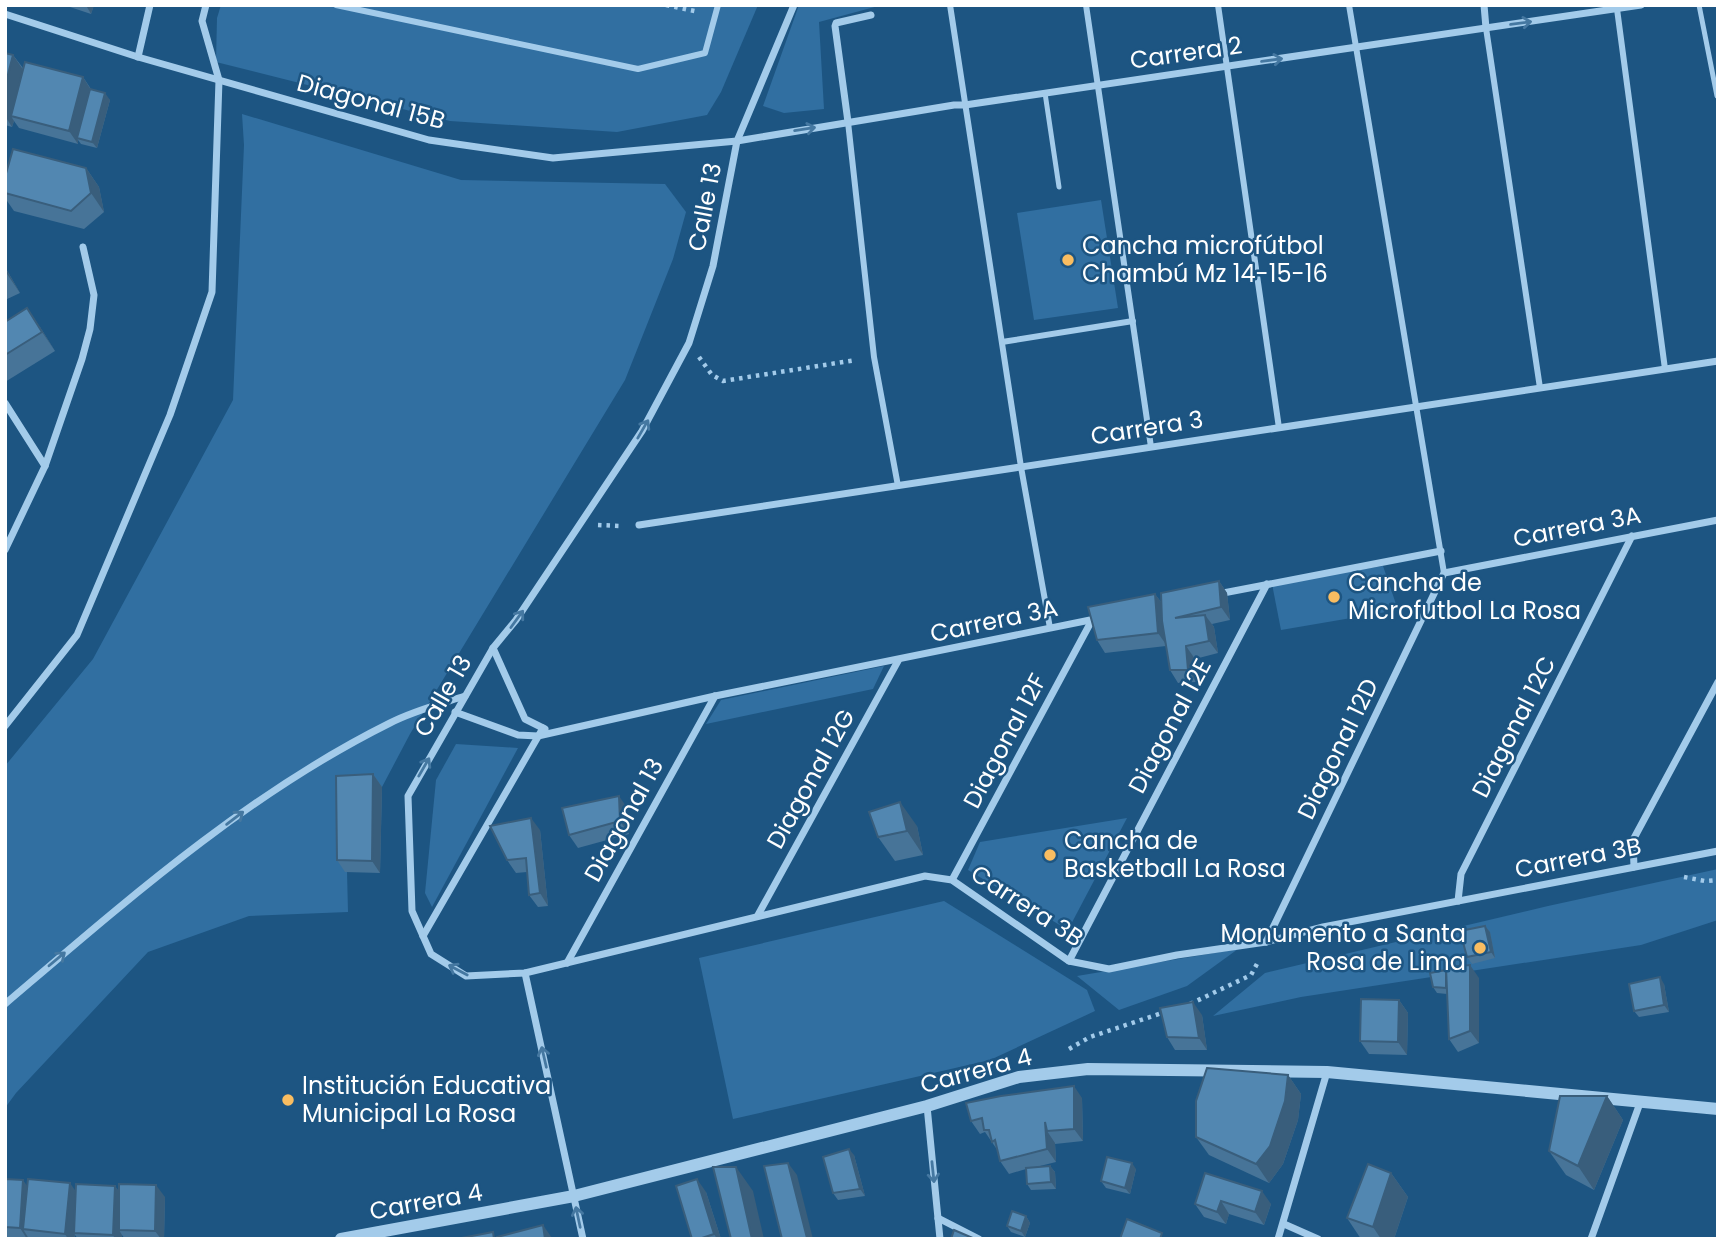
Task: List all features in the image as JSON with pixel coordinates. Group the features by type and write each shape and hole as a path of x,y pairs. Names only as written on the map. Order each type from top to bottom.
{"street":[{"path":"138,57 150,5"},
{"path":"5,726 77,635 170,415 212,292 219,80 202,20 206,5"},
{"path":"336,5 638,69 705,53 718,5"},
{"name":"Calle 13","path":"525,973 466,976 431,954 412,911 408,796 493,648 516,620 642,432 690,344 713,266 737,141 794,5"},
{"path":"950,5 1021,467 1051,628"},
{"path":"1086,5 1152,447"},
{"path":"1218,5 1279,428"},
{"path":"1349,5 1444,573"},
{"path":"1483,5 1540,388"},
{"name":"Carrera 2","path":"737,141 954,105 1641,5"},
{"path":"1617,9 1665,369"},
{"name":"Diagonal 15B","path":"5,14 138,57 429,140 552,158 737,141"},
{"path":"871,15 836,23 834,34 848,122 874,357 898,486"},
{"path":"6,549 45,466 90,329 94,295 83,247"},
{"path":"1002,342 1133,321"},
{"name":"Carrera 3","path":"639,525 1718,361"},
{"path":"5,403 45,466"},
{"name":"Carrera 3A","path":"1444,573 1718,520"},
{"name":"Diagonal 12C","path":"1458,901 1461,874 1632,536"},
{"path":"1213,595 1441,551"},
{"name":"Diagonal 12D","path":"1266,942 1444,573"},
{"name":"Diagonal 12E","path":"1069,961 1266,584"},
{"name":"Carrera 3A","path":"455,712 518,736 538,736 715,696 1105,617"},
{"name":"Diagonal 12F","path":"952,880 1092,620"},
{"path":"493,648 525,719 556,733"},
{"name":"Diagonal 12G","path":"758,915 898,661"},
{"path":"1633,867 1633,840 1718,682"},
{"path":"5,1004 139,891 275,787 391,722 465,695"},
{"name":"Diagonal 13","path":"567,963 715,696"},
{"path":"423,936 543,728"},
{"name":"Carrera 3B","path":"525,973 925,876 952,880 1069,961 1109,969 1177,955 1266,942 1323,927 1718,851"},
{"path":"525,973 583,1239"},
{"name":"Carrera 4","path":"341,1239 574,1196 927,1106 1019,1077 1088,1069 1327,1072 1718,1109"},
{"path":"1278,1239 1327,1072"},
{"path":"1591,1239 1640,1103"},
{"path":"927,1106 940,1239"},
{"path":"938,1217 979,1239"},
{"path":"1284,1224 1318,1239"}],"lane":[{"path":"1699,5 1717,96"},
{"path":"1045,93 1059,187"}],"path":[{"path":"666,5 700,13 701,5"},
{"path":"712,375 723,381 874,357"},
{"path":"582,523 610,527 639,525"},
{"path":"1180,1007 1251,975 1266,942"},
{"path":"1066,1051 1090,1037 1167,1012"}],"shaded area":[{"path":"221,5 758,5 721,92 707,115 617,132 450,121 216,62 217,18"},
{"path":"799,5 882,5 819,22 824,109 784,113 763,106"},
{"path":"242,114 461,180 665,184 686,212 673,259 625,380 410,734 382,787 345,789 348,912 249,916 148,952 5,1108 5,766 93,659 233,400 244,145"},
{"name":"Cancha microfútbol Chambú Mz 14-15-16","path":"1101,200 1118,308 1034,320 1017,213"},
{"name":"Cancha de Microfutbol La Rosa","path":"1383,566 1398,610 1281,630 1272,584"},
{"path":"884,666 873,689 706,724 721,700"},
{"path":"456,744 518,748 432,907 425,893 436,780"},
{"path":"1127,818 1068,930 968,870 980,842"},
{"path":"1718,869 1718,920 1641,945 1301,997 1213,1016 1265,973"},
{"path":"944,901 1087,990 1095,1011 990,1060 733,1119 699,958"},
{"path":"1238,949 1187,986 1119,1010 1077,976"}],"building":[{"path":"5,53 13,55 5,86"},
{"path":"25,62 83,77 69,131 11,116"},
{"path":"90,89 105,93 92,142 77,138"},
{"path":"13,149 86,168 91,193 71,211 5,193 5,177"},
{"path":"27,308 42,332 5,355 5,322"},
{"path":"1219,581 1221,607 1175,618 1205,615 1209,641 1186,646 1188,670 1170,670 1162,621 1161,593"},
{"path":"1155,594 1158,633 1097,640 1088,607"},
{"path":"373,774 372,861 337,860 336,776"},
{"path":"619,796 620,821 569,835 562,808"},
{"path":"900,802 907,831 878,837 869,812"},
{"path":"531,818 540,893 529,895 526,858 507,860 490,826"},
{"name":"Monumento a Santa Rosa de Lima","path":"1485,926 1491,952 1467,957 1460,931"},
{"path":"1470,965 1470,1031 1449,1039 1446,967"},
{"path":"1446,970 1446,988 1433,987 1430,973"},
{"path":"1660,977 1664,1005 1634,1011 1629,984"},
{"path":"1361,999 1399,1000 1398,1042 1360,1041"},
{"path":"1193,1002 1199,1038 1167,1037 1160,1008"},
{"path":"1207,1068 1288,1075 1285,1101 1270,1146 1256,1164 1196,1137 1196,1101"},
{"path":"1074,1086 1074,1129 1047,1131 1045,1122 1047,1149 1000,1161 995,1140 992,1142 989,1130 984,1130 982,1118 971,1121 966,1103 1001,1096"},
{"path":"1560,1096 1607,1096 1578,1166 1549,1151"},
{"path":"849,1149 860,1189 833,1193 823,1157"},
{"path":"1107,1157 1132,1163 1125,1188 1101,1181"},
{"path":"788,1163 807,1238 782,1239 764,1166"},
{"path":"1368,1164 1391,1173 1373,1227 1347,1218"},
{"path":"1050,1166 1051,1182 1027,1184 1026,1168"},
{"path":"713,1167 736,1167 752,1239 731,1239"},
{"path":"1205,1173 1262,1191 1255,1212 1221,1201 1217,1212 1195,1204"},
{"path":"5,1179 23,1180 20,1228 5,1227"},
{"path":"28,1179 70,1183 65,1234 23,1229"},
{"path":"697,1179 714,1234 692,1239 676,1186"},
{"path":"76,1184 115,1186 113,1235 74,1233"},
{"path":"119,1184 156,1185 155,1231 119,1230"},
{"path":"1012,1211 1026,1216 1021,1231 1007,1226"},
{"path":"1127,1219 1162,1233 1160,1239 1120,1239"},
{"path":"543,1225 545,1239 497,1239 497,1237"},
{"path":"954,1230 975,1239 951,1239"},
{"path":"493,1232 494,1239 456,1239"}],"place":[{"name":"Cancha microfútbol Chambú Mz 14-15-16","path":"1068,260"},
{"name":"Cancha de Microfutbol La Rosa","path":"1334,597"},
{"name":"Cancha de Basketball La Rosa","path":"1050,855"},
{"name":"Monumento a Santa Rosa de Lima","path":"1480,948"},
{"name":"Institución Educativa Municipal La Rosa","path":"288,1100"}]}
